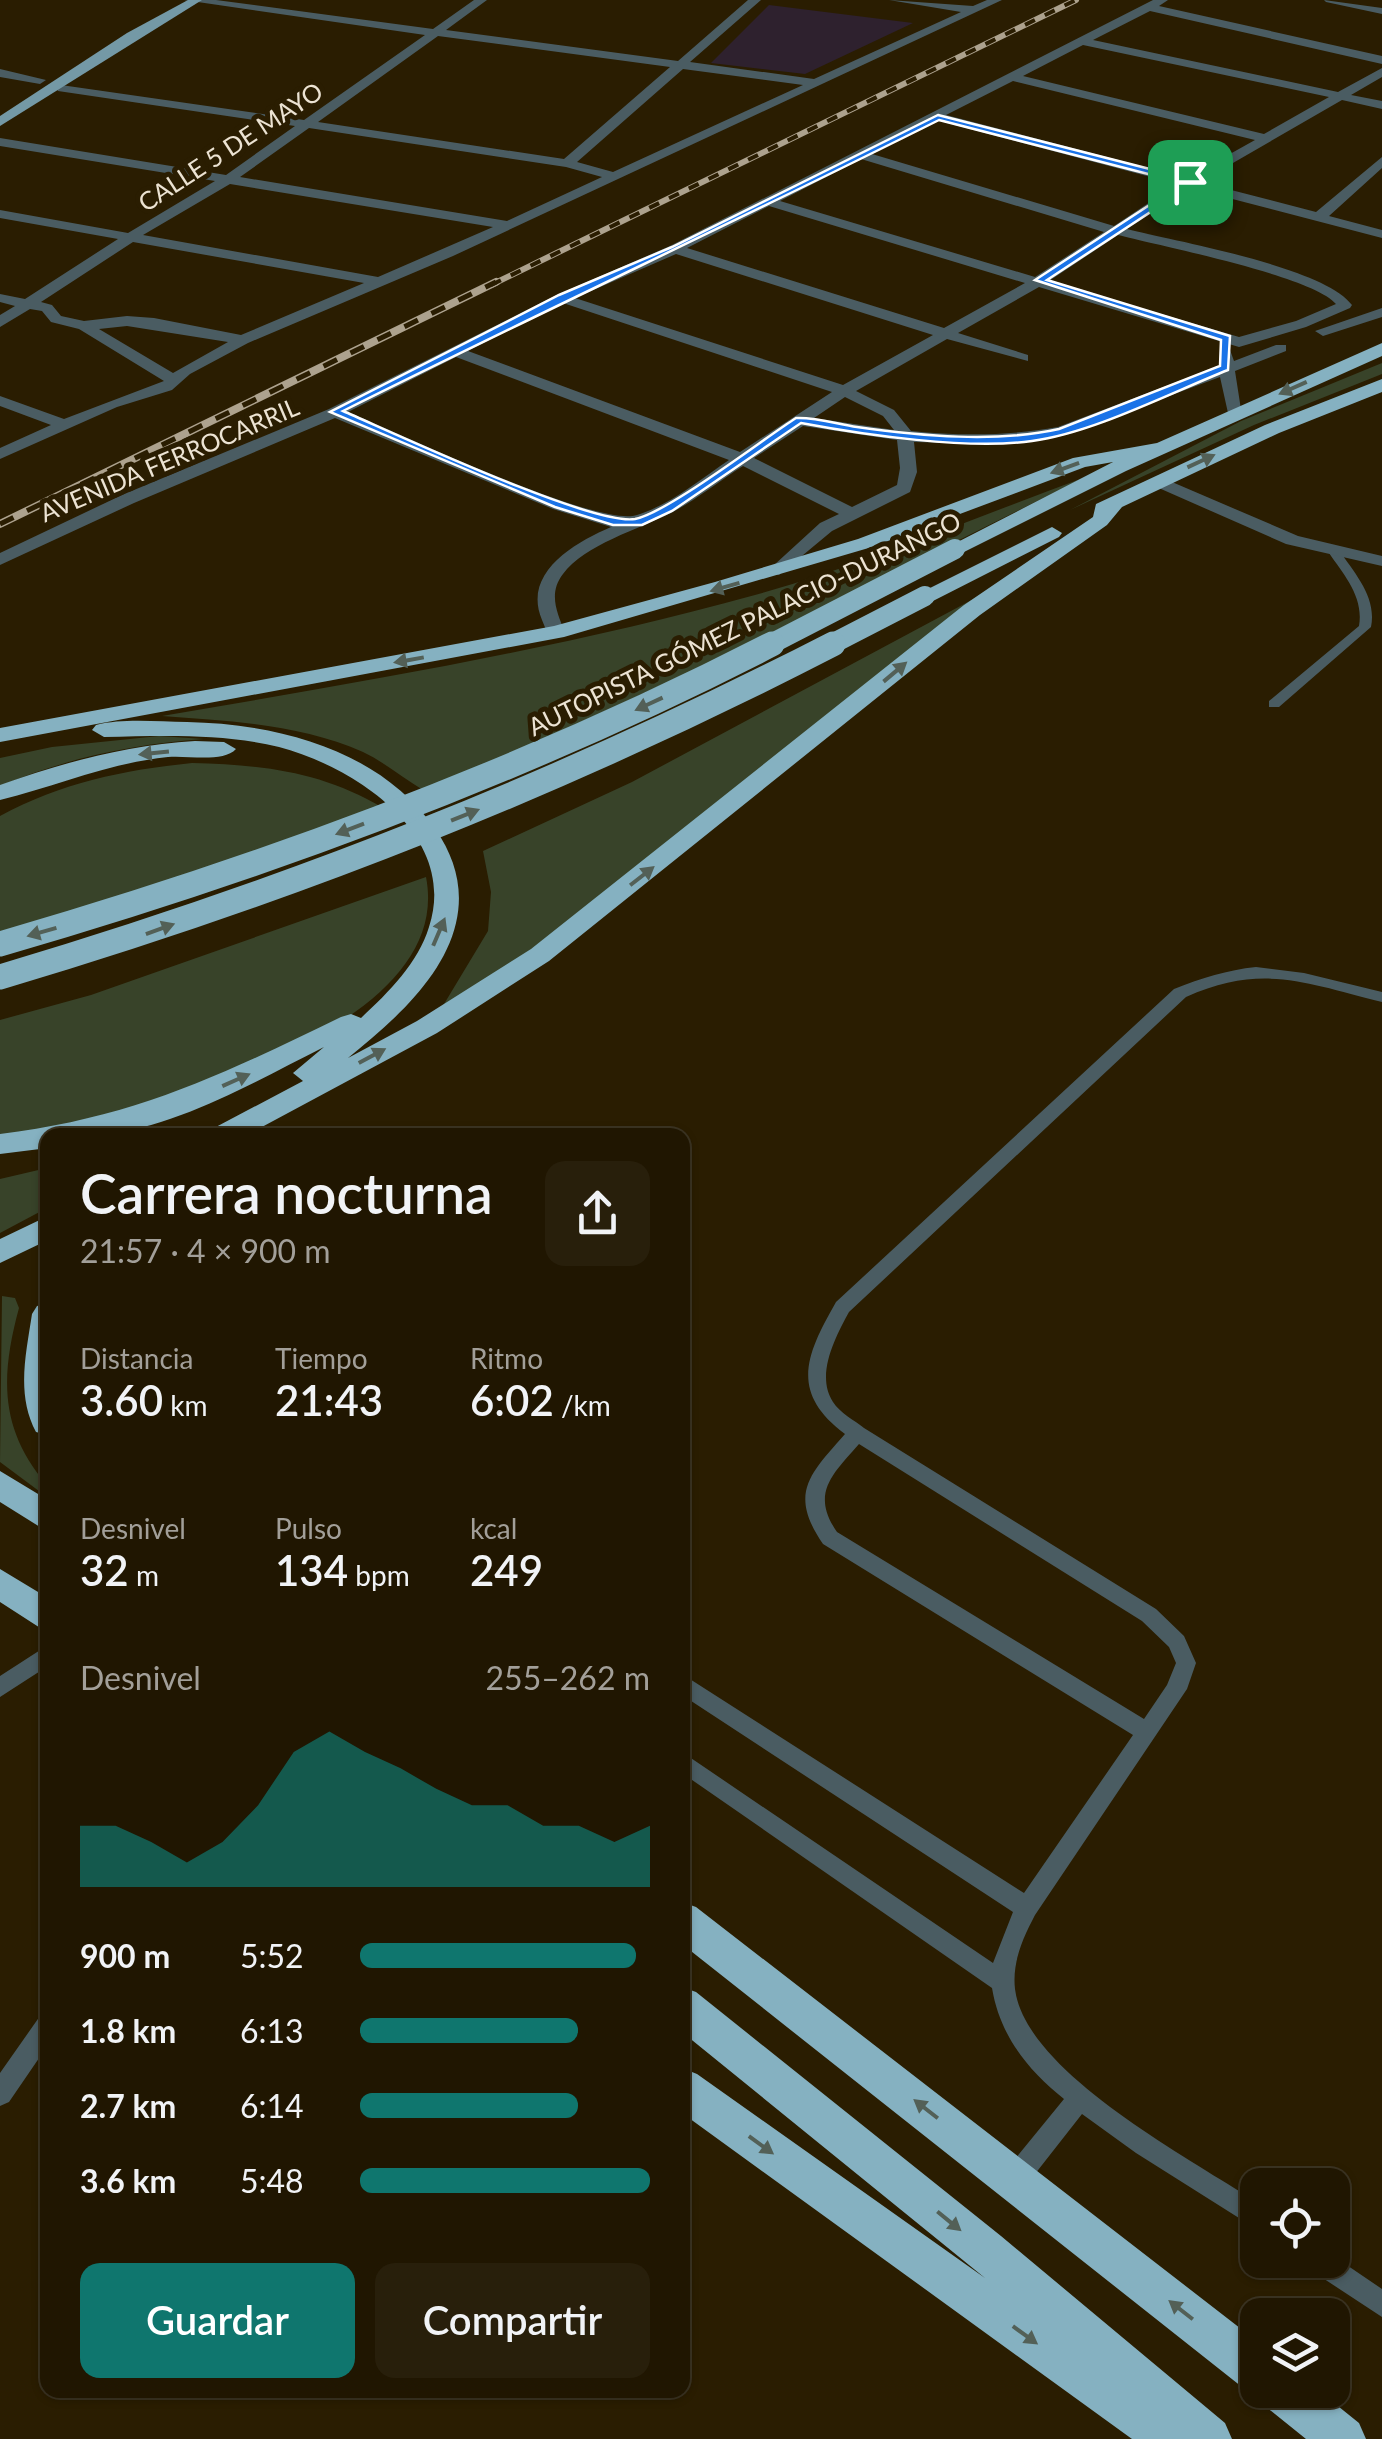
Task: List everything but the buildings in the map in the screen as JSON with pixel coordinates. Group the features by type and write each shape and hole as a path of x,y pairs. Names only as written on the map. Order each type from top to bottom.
{"highway":[{"name":"AUTOPISTA GÓMEZ PALACIO-DURANGO","path":"0,944 258,865 541,754 685,688 1160,448 1382,349"},
{"path":"0,977 126,941 346,863 540,784 646,737 1158,481 1382,385"},
{"path":"10,733 556,632 865,543 1080,462 1160,448"},
{"path":"237,1128 426,1027 540,955 972,610 1100,521 1118,500"},
{"path":"10,733 201,729 255,735 302,746 355,768 396,797 431,834 445,862 450,894 443,928 402,998 329,1058 226,1128"},
{"path":"0,793 61,771 128,756 206,748 276,752 355,768"},
{"path":"91,1128 145,1115 270,1065 402,998"},
{"path":"0,1144 40,1139"},
{"path":"0,1252 40,1231"},
{"path":"0,1484 40,1514"},
{"path":"0,1583 40,1612"},
{"path":"690,1926 1240,2357"},
{"path":"690,2012 986,2251 1209,2439"},
{"path":"690,2094 1171,2439"},
{"path":"1304,2408 1343,2439"}],"main road":[{"path":"13,95 193,0"},
{"path":"0,122 131,36"}],"street":[{"path":"193,0 811,82"},
{"name":"CALLE 5 DE MAYO","path":"0,322 132,236 232,178 481,0"},
{"path":"567,163 755,0"},
{"path":"0,454 111,404 153,393 243,340 508,225 996,0"},
{"path":"1330,0 1382,12"},
{"path":"904,1 973,10"},
{"path":"1155,4 1382,60"},
{"name":"AVENIDA FERROCARRIL","path":"0,560 128,499 335,412 562,298 675,249 1155,4"},
{"path":"1082,40 1382,105"},
{"path":"556,632 544,604 552,574 603,537 700,488 844,391 1040,280 1190,182 1382,72"},
{"path":"0,73 40,80"},
{"path":"1013,77 1268,138"},
{"path":"58,87 567,163 613,176"},
{"path":"938,117 1382,234"},
{"path":"0,142 508,225"},
{"path":"862,155 1117,232 1296,277 1327,288 1360,319"},
{"path":"1320,217 1381,164"},
{"path":"766,201 1233,340 1258,339 1344,305"},
{"path":"0,214 376,281"},
{"path":"675,249 1024,358"},
{"path":"0,298 47,308 56,319 84,326 174,380"},
{"path":"562,298 844,391 890,413 907,436 909,461 904,488 826,527 779,570"},
{"path":"799,420 907,436 1031,438 1062,431 1382,312"},
{"path":"84,326 140,322 243,340"},
{"path":"1233,340 1224,368 1236,413"},
{"path":"456,352 740,458 850,513"},
{"path":"0,401 65,424"},
{"path":"335,412 559,505 613,522 638,522"},
{"path":"1158,481 1292,540 1382,561"}],"lane":[{"path":"1274,704 1365,627 1369,615 1365,602 1335,552"},
{"path":"1240,2206 1081,2097 1037,2059 1012,2021 1002,1982 1009,1940 1027,1908 1176,1689 1186,1663 1177,1642 1149,1615 857,1433 826,1406 819,1382 821,1344 842,1307 1180,993 1206,979 1241,970 1278,972 1382,997"},
{"path":"857,1433 816,1482 812,1506 816,1522 830,1538 1147,1732"},
{"path":"0,1688 40,1660"},
{"path":"690,1688 1027,1908"},
{"path":"690,1767 1002,1982"},
{"path":"0,2094 40,2036"},
{"path":"1016,2179 1081,2097"},
{"path":"1344,2278 1382,2304"}],"shaded area":[{"path":"769,5 913,23 805,74 711,63"}],"green space":[{"path":"1382,363 1382,374 1254,425 1070,510 1241,421"},
{"path":"1083,478 673,680 423,790 363,752 314,735 264,725 162,716 460,663 682,614 838,569"},
{"path":"979,596 559,930 438,1014 488,931 491,892 483,851 632,782"},
{"path":"159,736 204,739 100,754 0,786 0,758 52,747"},
{"path":"192,763 291,772 337,786 383,808 0,938 0,816 93,780"},
{"path":"426,877 422,934 389,983 335,1025 268,1060 193,1089 119,1112 0,1139 0,1020 91,995"},
{"path":"40,1170 40,1212 0,1233 0,1179"},
{"path":"2,1296 15,1298 19,1308 9,1357 8,1402 20,1444 40,1475 40,1492 0,1462"}],"railway":[{"path":"491,285 1076,0"},
{"path":"0,524 496,282"}],"route":[{"path":"938,117 1190,182 1040,280 1226,338 1224,368 1062,431 994,440 858,431 799,420 668,508 638,522 613,522 559,505 335,412 938,117"}]}
